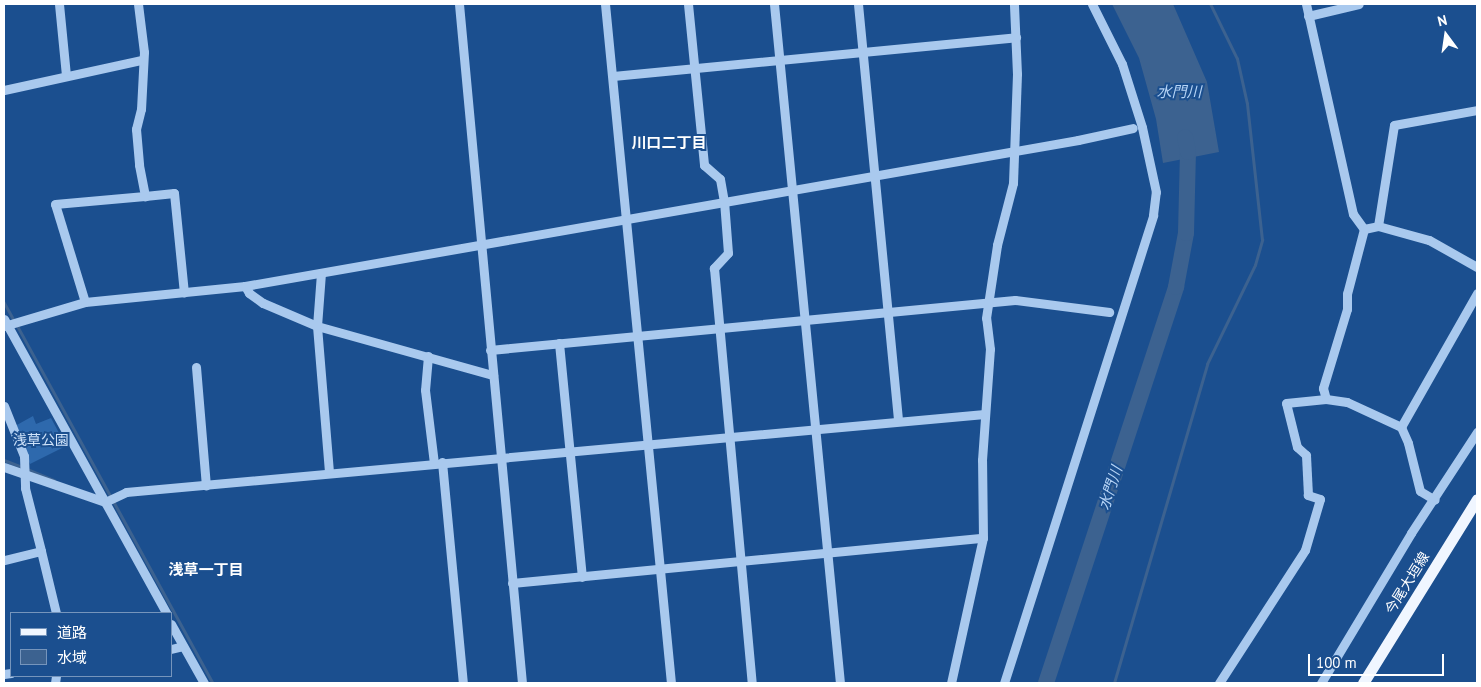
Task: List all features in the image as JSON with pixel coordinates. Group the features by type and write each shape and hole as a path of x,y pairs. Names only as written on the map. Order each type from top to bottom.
{"main road":[{"name":"今尾大垣線","path":"1362,683 1477,499"}],"street":[{"path":"59,4 66,76"},
{"path":"138,4 142,60 141,109 136,129 145,196"},
{"path":"459,4 522,683"},
{"path":"606,4 671,683"},
{"path":"688,4 704,165 720,179 724,201 728,253 714,268 752,683"},
{"path":"774,4 840,683"},
{"path":"858,4 898,419"},
{"path":"951,683 983,538 984,414 990,349 986,318 997,245 1013,183 1016,37 1014,4"},
{"path":"1004,683 1153,215 1156,192 1140,118 1122,64 1092,4"},
{"path":"1306,4 1353,214 1364,229"},
{"path":"1308,16 1359,4"},
{"path":"613,76 1016,37"},
{"path":"4,90 142,60"},
{"path":"1378,226 1394,125 1477,110"},
{"path":"166,612 111,500 9,323 85,302 246,286 626,218 1014,152 1133,128"},
{"path":"85,302 55,204 174,194 184,293"},
{"path":"1364,229 1378,226 1429,240 1477,267"},
{"path":"1326,399 1323,388 1347,309 1347,294 1364,229"},
{"path":"321,273 317,326 329,473"},
{"path":"246,286 249,293 263,303 317,326 493,375"},
{"path":"1401,427 1477,293"},
{"path":"490,350 637,334 1015,300 1109,312"},
{"path":"559,343 568,451 582,577"},
{"path":"428,356 426,390 438,462 463,683"},
{"path":"196,367 206,486"},
{"path":"1219,683 1305,550 1320,499 1308,495 1306,455 1297,447 1286,403 1326,399 1362,406 1401,427 1408,443 1420,491 1435,500"},
{"path":"4,406 26,470 25,488 56,612"},
{"path":"4,467 26,470 111,500 126,492 206,486 438,462 898,419 984,414"},
{"path":"1321,683 1411,534 1435,500 1477,432"},
{"path":"512,583 983,538"},
{"path":"4,560 41,551"},
{"path":"172,626 204,683"},
{"path":"172,649 183,646"}],"green space":[{"name":"浅草公園","path":"33,416 36,424 51,418 66,446 30,464 15,426"}],"water":[{"name":"水門川","path":"1112,4 1173,4 1207,82 1219,152 1163,163 1156,119 1139,58"}],"waterway":[{"path":"1114,683 1207,364 1255,265 1262,240 1247,104 1237,59 1210,4"},
{"name":"水門川","path":"1046,683 1176,287 1186,233 1188,152 1185,137"},
{"path":"4,302 14,320"},
{"path":"17,325 213,683"},
{"path":"4,460 22,467"},
{"path":"27,469 54,480"}],"district":[{"name":"川口二丁目","path":"669,143"},
{"name":"浅草一丁目","path":"206,570"}]}
